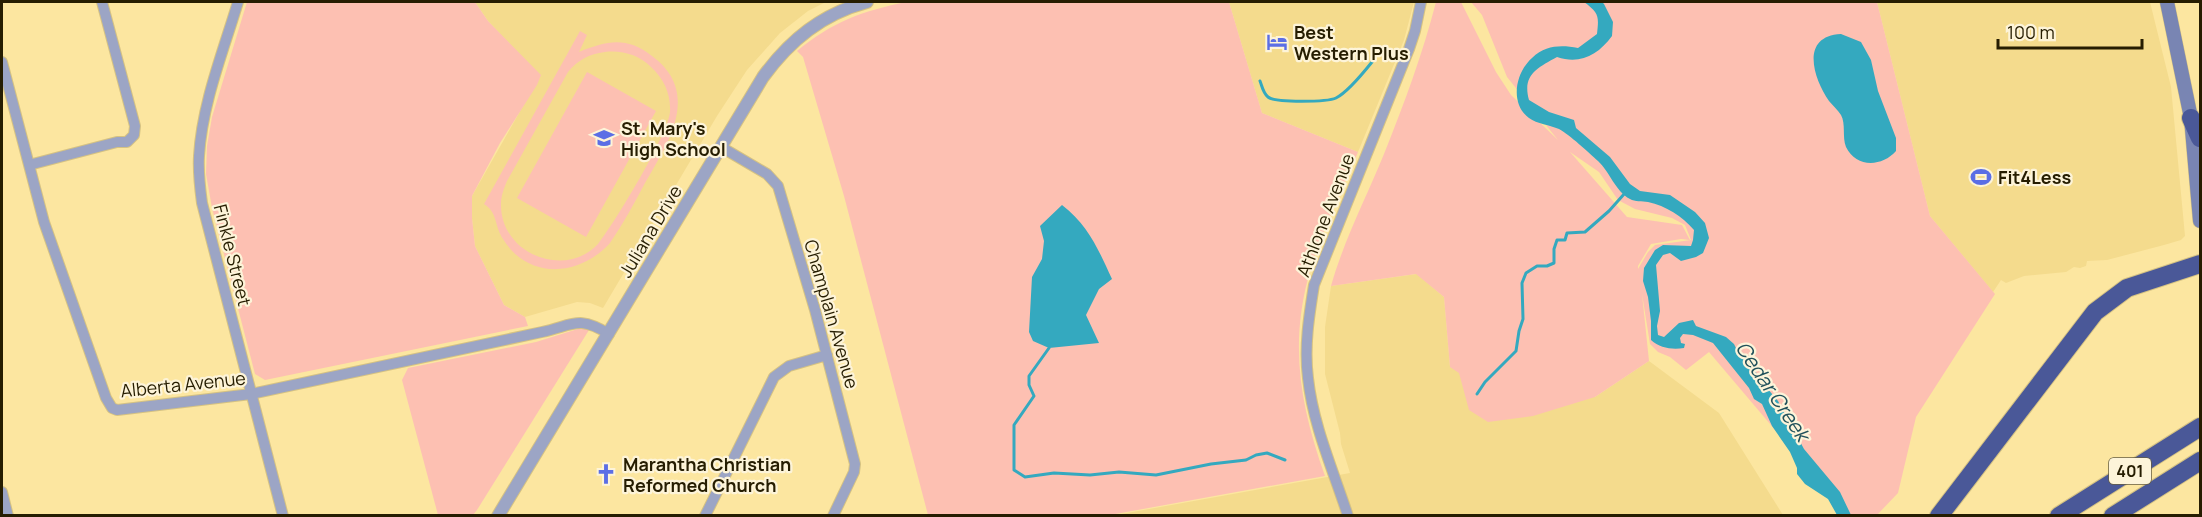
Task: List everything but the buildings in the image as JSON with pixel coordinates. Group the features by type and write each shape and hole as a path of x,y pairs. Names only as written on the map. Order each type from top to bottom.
{"highway":[{"path":"2191,118 2200,138"},
{"path":"1939,516 2095,312 2127,288 2200,264"},
{"name":"401","path":"2060,516 2200,427"},
{"name":"401","path":"2113,516 2200,461"}],"main road":[{"path":"2167,2 2191,118 2200,221"}],"street":[{"path":"29,165 117,142 127,142 134,135 135,126 102,2"},
{"name":"Finkle Street","path":"238,2 206,113 199,166 202,203 283,516"},
{"name":"Juliana Drive","path":"498,516 763,77 790,45 817,23 844,9 867,2"},
{"name":"Athlone Avenue","path":"1348,516 1316,422 1311,399 1306,353 1310,308 1314,285 1409,49 1421,2"},
{"name":"Alberta Avenue","path":"2,62 44,222 106,398 112,408 121,410 250,394 542,332 577,322 594,325 609,334"},
{"name":"Champlain Avenue","path":"722,147 767,174 776,182 827,355 855,464 854,472 833,516"},
{"path":"705,516 774,377 780,370 789,366 827,355"},
{"path":"2,493 8,516"}],"shaded area":[{"path":"247,2 475,2 488,21 541,75 500,143 472,196 475,246 504,305 525,317 528,326 265,380 255,374 212,208 206,174 207,146 212,117"},
{"name":"St. Mary's High School","path":"475,2 826,2 808,11 780,33 747,70 717,116 603,308 590,303 577,302 525,317 504,305 475,246 472,196 540,76 488,21"},
{"path":"906,2 1229,2 1262,113 1358,152 1315,256 1300,324 1300,375 1304,400 1309,425 1325,476 1110,515 928,515 844,196 803,57 797,51 823,32 848,19 875,9"},
{"path":"1229,2 1414,2 1404,40 1358,152 1262,113"},
{"path":"1436,2 1461,2 1496,72 1511,95 1558,140 1507,77 1482,15 1471,2 1877,2 1930,216 1995,294 1916,417 1898,493 1877,515 1848,516 1709,352 1686,370 1670,357 1658,352 1650,344 1642,294 1649,361 1595,397 1533,416 1488,422 1469,410 1459,373 1450,367 1444,297 1416,274 1331,286 1349,236 1399,116","holes":["1570,152 1599,172 1618,200 1635,209 1672,218 1685,225 1691,240 1655,245 1638,269 1651,244 1681,239 1690,240 1682,225 1627,217"]},
{"path":"1877,2 2150,2 2171,87 2185,236 2181,240 2107,260 2087,261 2086,266 2074,267 2066,272 2024,276 2006,283 2001,280 1993,292 1930,216"},
{"path":"580,31 587,35 579,52 608,43 625,43 643,50 667,70 675,86 678,102 671,135 619,229 610,243 598,254 570,267 555,269 526,262 514,253 503,239 492,211 484,204","holes":["611,52 636,56 660,77 669,99 670,112 667,123 639,179 598,244 584,255 568,260 552,260 536,256 522,248 511,236 503,221 501,204 505,186 568,72 589,56"]},
{"path":"587,72 656,111 586,237 517,198"},
{"path":"1417,274 1444,297 1450,367 1595,397 1649,361 1719,413 1783,515 1110,516 1350,473 1325,374 1325,327 1331,286"},
{"path":"581,328 589,330 477,510 473,515 438,515 402,380 408,368 536,342"}],"water":[{"path":"1584,2 1604,4 1613,22 1612,36 1607,43 1588,57 1573,60 1557,57 1543,65 1530,78 1527,91 1529,100 1549,112 1574,120 1576,128 1610,157 1630,184 1640,191 1670,195 1695,212 1705,223 1709,238 1703,253 1681,261 1670,253 1663,255 1656,265 1660,311 1658,335 1664,337 1679,323 1693,320 1696,326 1726,337 1737,350 1746,355 1761,381 1778,401 1804,449 1840,492 1851,515 1837,515 1828,499 1805,484 1797,474 1797,468 1790,452 1772,426 1762,404 1754,399 1749,388 1713,343 1693,335 1683,334 1680,338 1681,343 1685,344 1684,348 1675,349 1662,347 1651,340 1648,297 1643,281 1644,268 1655,250 1663,245 1691,246 1694,230 1679,216 1667,209 1625,196 1602,165 1579,144 1559,129 1536,122 1523,112 1517,96 1517,88 1526,64 1537,54 1554,47 1578,48 1597,34 1597,15"},
{"path":"1841,34 1861,42 1871,60 1878,91 1896,138 1896,151 1884,160 1863,162 1850,154 1845,143 1841,115 1829,101 1818,81 1814,60 1815,50 1820,42 1828,37"},
{"path":"1062,205 1086,230 1112,279 1099,289 1086,315 1099,343 1049,348 1033,341 1029,332 1032,277 1042,259 1044,241 1040,226"}],"waterway":[{"path":"1260,81 1265,94 1273,99 1302,101 1331,99 1345,92 1372,62"},
{"path":"1477,394 1485,382 1516,351 1523,319 1522,283 1526,273 1537,266 1554,263 1554,249 1557,240 1565,240 1567,233 1585,232 1625,193"},
{"path":"1049,348 1029,376 1029,385 1034,396 1014,425 1014,470 1025,477 1054,473 1090,475 1119,472 1156,475 1211,464 1246,460 1267,453 1285,460"}],"place":[{"name":"Best Western Plus","path":"1277,42"},
{"name":"St. Mary's High School","path":"604,138"},
{"name":"Fit4Less","path":"1981,177"},
{"name":"Marantha Christian Reformed Church","path":"606,474"}],"water label":[{"name":"Cedar Creek","path":"1773,391"}]}
